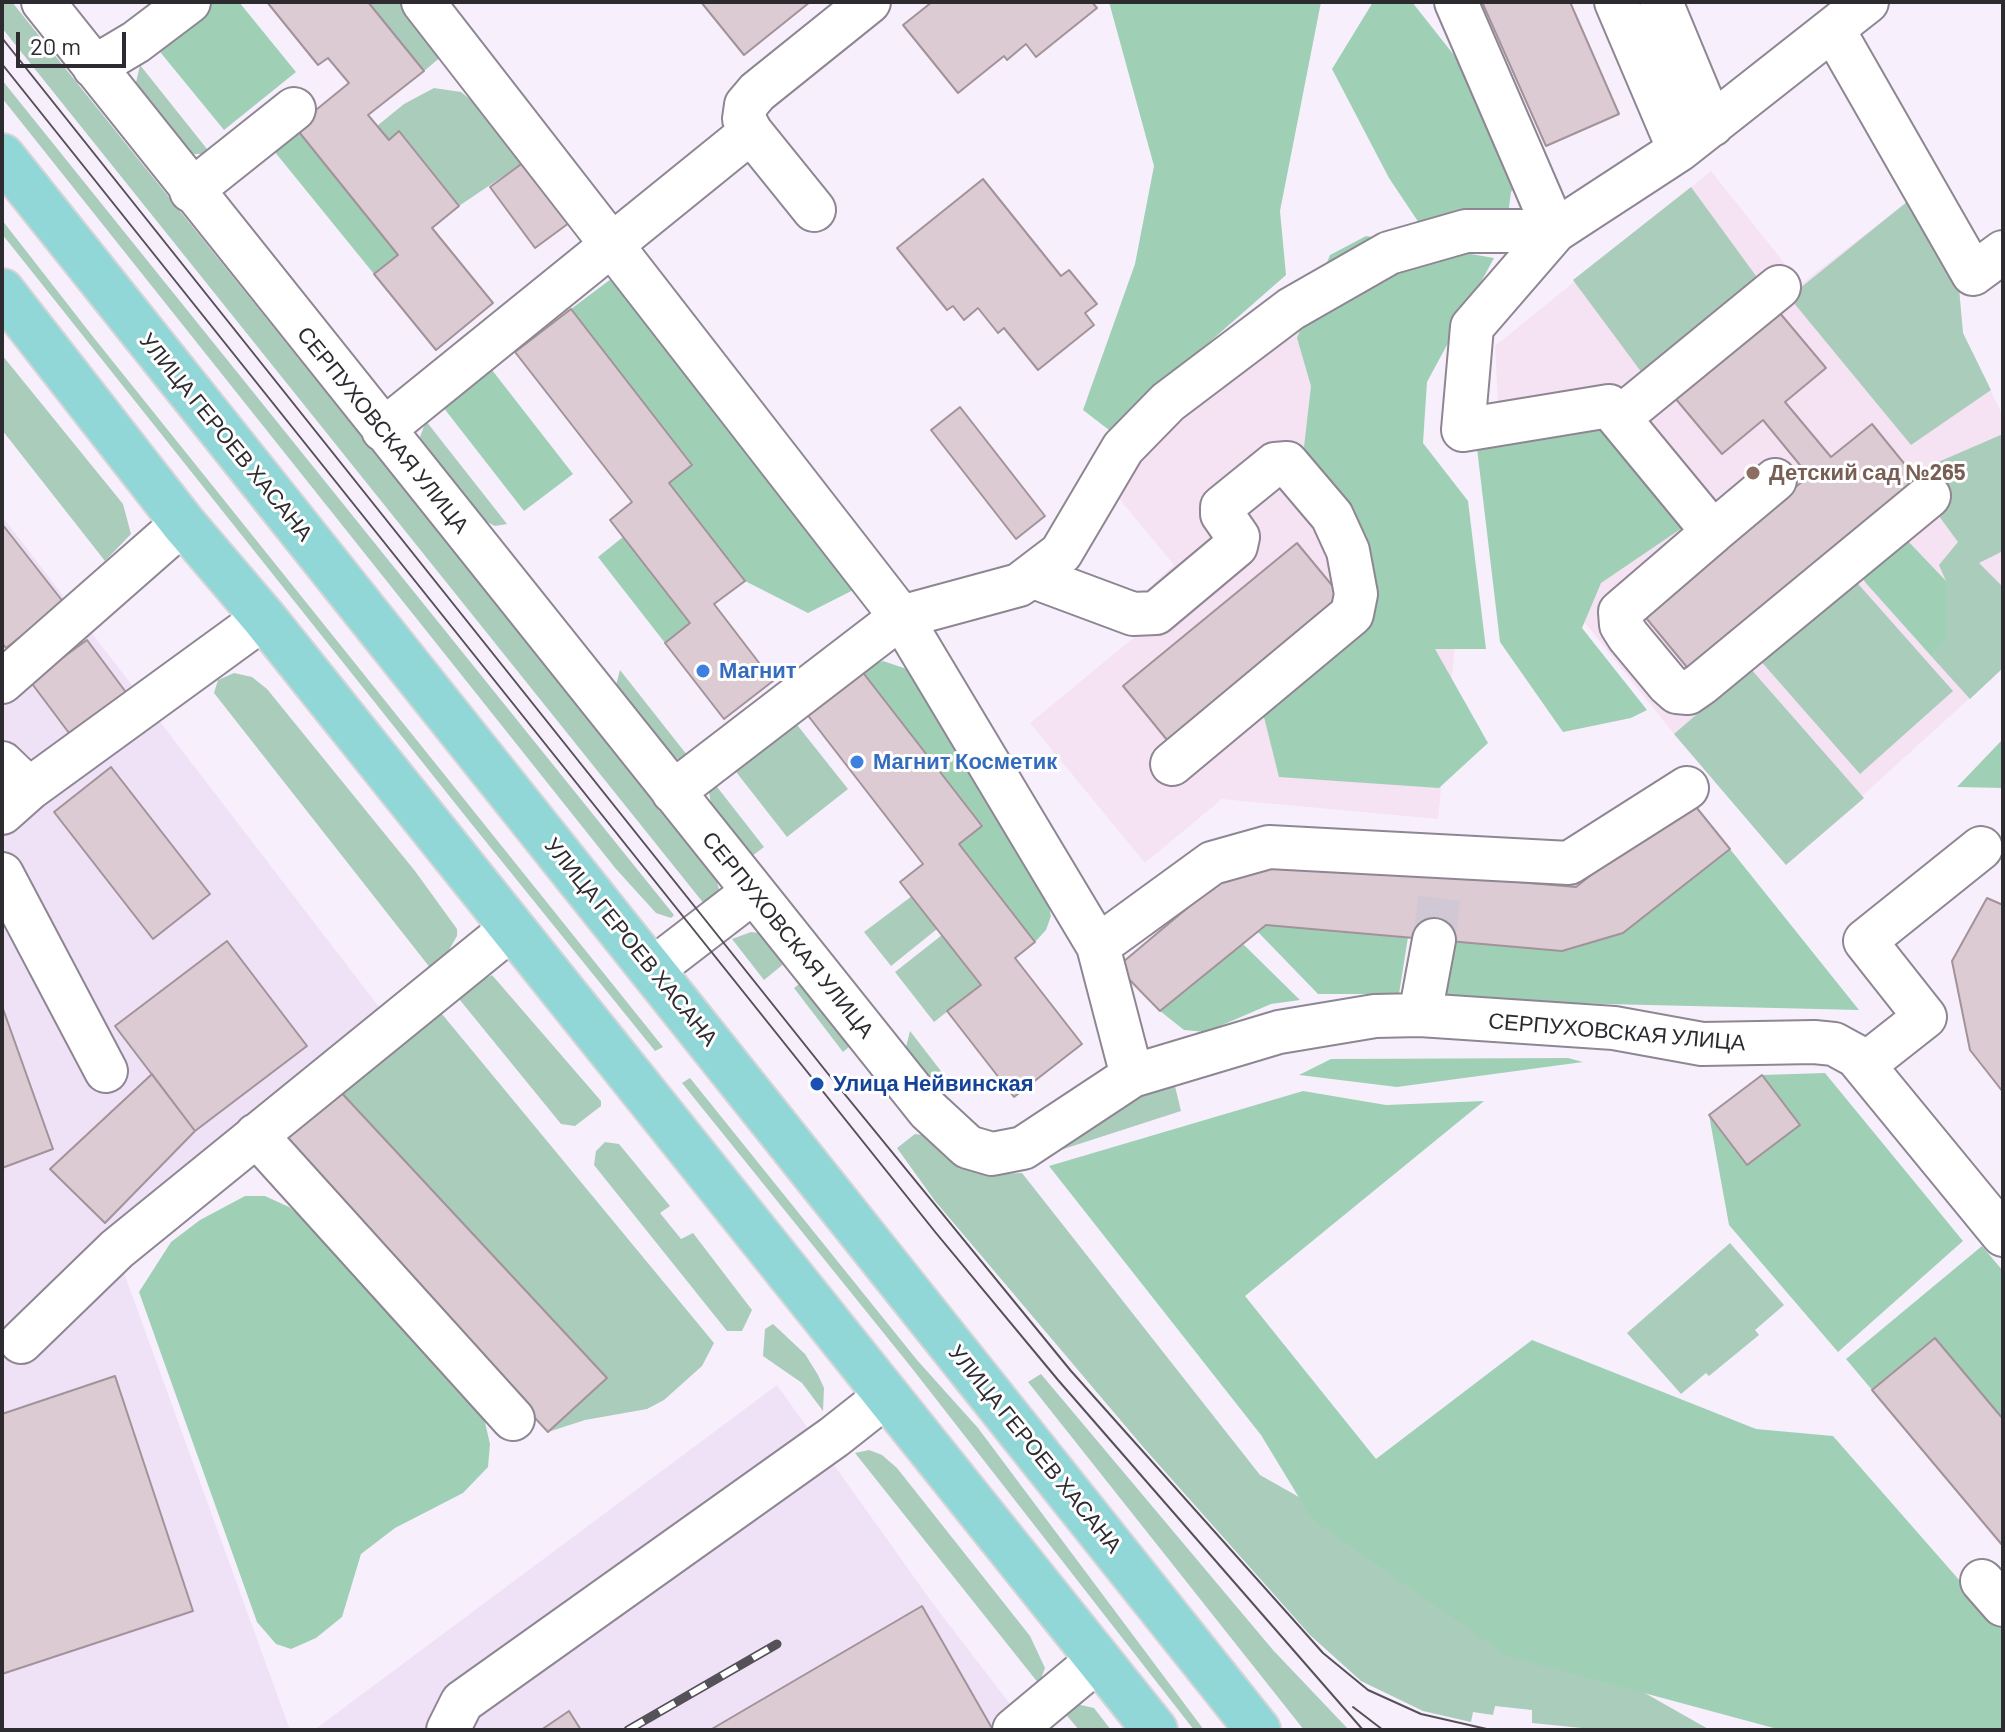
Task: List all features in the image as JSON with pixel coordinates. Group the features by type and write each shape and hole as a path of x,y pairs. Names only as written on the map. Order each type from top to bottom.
{"main road":[{"name":"УЛИЦА ГЕРОЕВ ХАСАНА","path":"2,156 1258,1730"},
{"path":"2,291 183,523 264,618 1155,1730"}],"street":[{"name":"СЕРПУХОВСКАЯ УЛИЦА","path":"43,2 928,1110 968,1147 992,1154 1023,1148 1132,1076 1279,1032 1328,1022 1420,1015 1614,1028 1702,1044 1834,1044 1856,1056 2000,1226"},
{"path":"94,67 136,42 189,2"},
{"path":"423,2 901,617 1098,946 1132,1076"},
{"path":"814,210 751,132 744,119 746,105 757,92 869,2"},
{"path":"1456,2 1555,231"},
{"path":"1616,2 1679,150"},
{"path":"1661,2 1712,125"},
{"path":"1713,532 1609,406 1463,430 1472,327 1555,231 1679,150 1867,2"},
{"path":"1834,31 1973,274 2003,252"},
{"path":"191,191 294,109"},
{"path":"383,430 751,132"},
{"path":"673,792 901,617 1019,585 1061,553 1123,448 1168,402 1291,309 1389,253 1466,231 1555,231"},
{"path":"1619,418 1779,287"},
{"path":"1031,576 1133,614 1156,613 1236,546 1238,537 1222,514 1222,507 1275,464 1287,463 1332,516 1343,532 1348,551 1356,594 1352,614 1172,764"},
{"path":"1775,480 1620,612 1621,625 1628,636 1677,692 1688,693 1701,684 1929,496"},
{"path":"2,682 183,523"},
{"path":"11,788 264,618"},
{"path":"1098,946 1212,863 1269,847 1441,866 1569,863 1687,788"},
{"path":"1864,1065 1925,1017 1865,941 1981,848"},
{"path":"2,874 106,1071"},
{"path":"653,969 753,892"},
{"path":"21,1342 117,1249 512,928"},
{"path":"1420,1015 1434,940"},
{"path":"256,1135 513,1419"},
{"path":"448,1730 462,1702 834,1437 886,1396"},
{"path":"1014,1730 1098,1660"}],"shaded area":[{"name":"Детский сад №265","path":"1711,171 1801,284 1913,197 1958,277 1963,333 2003,416 2003,668 1786,865 1674,734 1505,523 1495,346"},
{"path":"1319,310 1467,521 1438,819 1222,799 1145,863 1030,723 1171,607 1153,584 1174,565 1112,490 1120,470"},
{"path":"2,516 399,1033 119,1259 290,1730 2,1730"},
{"path":"777,1385 934,1605 1030,1730 314,1730"}],"green space":[{"path":"2,2 12,2 716,878 720,893 709,910 2,28"},
{"path":"212,2 239,2 296,72 224,130 156,47"},
{"path":"368,2 399,2 442,56 424,71"},
{"path":"1109,2 1321,2 1280,211 1286,275 1109,430 1083,410 1135,264 1154,166"},
{"path":"1373,2 1412,2 1537,160 1511,192 1508,215 1427,235 1389,178 1332,69"},
{"path":"140,65 211,154 190,154 135,87"},
{"path":"2,80 674,915 671,918 656,913 616,869 2,98"},
{"path":"434,88 461,92 476,104 524,162 459,206 400,132 389,140 377,126 404,104"},
{"path":"295,127 398,255 374,274 270,146"},
{"path":"1691,187 1767,291 1648,381 1573,280"},
{"path":"1913,197 1958,277 1963,333 1991,390 1911,445 1789,297"},
{"path":"2,220 663,1047 655,1051 470,822 2,234"},
{"path":"1366,236 1494,258 1427,382 1423,443 1468,501 1486,649 1435,649 1488,743 1439,788 1279,777 1262,709 1337,647 1339,522 1304,447 1311,386 1297,338 1330,255"},
{"path":"619,273 865,584 808,613 745,581 669,483 692,464 571,309"},
{"path":"2,355 123,504 131,534 105,561 2,430"},
{"path":"492,370 573,474 524,511 443,407"},
{"path":"1597,415 1682,528 1601,583 1582,628 1647,710 1631,718 1563,732 1500,642 1476,440"},
{"path":"426,421 507,524 495,526 481,519 422,444 420,437"},
{"path":"2003,434 2003,551 1979,563 2003,587 2003,668 1970,699 1932,657 1946,638 1946,581 1939,565 1958,542 1936,512 1952,496 1929,466"},
{"path":"623,537 690,623 665,643 598,557"},
{"path":"1904,537 1946,581 1946,639 1932,657 1865,582 1855,564"},
{"path":"1852,577 1953,691 1860,774 1759,659"},
{"path":"883,661 913,671 1047,896 1051,916 1046,930 1035,942 959,844 982,825 861,670"},
{"path":"1750,668 1864,798 1786,865 1674,734"},
{"path":"620,670 691,760 681,761 667,752 615,689"},
{"path":"234,673 252,677 267,689 415,871 457,929 457,936 435,974 214,693 218,680"},
{"path":"794,721 848,789 787,837 733,768"},
{"path":"2003,739 2003,788 1957,787"},
{"path":"714,783 764,847 748,859 711,805 709,791"},
{"path":"1730,849 1859,1010 1439,1000 1447,941 1562,951 1623,933"},
{"path":"912,896 937,929 891,966 864,932"},
{"path":"1266,925 1408,937 1399,994 1318,994 1258,932"},
{"path":"751,932 765,934 791,958 764,980 732,939"},
{"path":"942,935 981,985 934,1022 895,972"},
{"path":"1243,944 1300,1000 1271,1004 1206,1032 1184,1030 1160,1011"},
{"path":"492,975 601,1101 601,1106 575,1126 561,1124 455,994"},
{"path":"807,978 856,1041 843,1052 794,988"},
{"path":"437,1008 714,1343 702,1366 664,1400 647,1409 585,1420 548,1432 607,1378 337,1088"},
{"path":"910,1031 951,1084 939,1094 905,1051"},
{"path":"1568,1058 1583,1062 1397,1087 1299,1075 1331,1059"},
{"path":"1825,1073 1963,1241 1838,1352 1729,1225 1709,1115 1747,1165 1800,1125 1762,1075"},
{"path":"690,1078 917,1360 978,1428 1204,1730 1194,1730 911,1367 682,1083"},
{"path":"1173,1078 1181,1111 1048,1154 1073,1127"},
{"path":"1303,1091 1386,1105 1484,1101 1245,1296 1376,1459 1532,1340 1756,1429 1833,1436 2003,1630 2003,1730 1781,1730 1507,1656 1312,1519 1261,1435 1049,1166"},
{"path":"915,1134 923,1135 945,1154 995,1174 1022,1173 1260,1475 1710,1730 1602,1730 1532,1723 1532,1710 1495,1706 1493,1715 1473,1712 1471,1722 1423,1711 1361,1681 1310,1635 1144,1448 935,1201 897,1148"},
{"path":"605,1142 619,1144 670,1206 660,1213 681,1239 693,1233 752,1310 742,1331 727,1331 594,1165 596,1151"},
{"path":"245,1196 265,1196 289,1207 318,1232 484,1418 490,1444 488,1467 463,1493 395,1528 361,1554 342,1617 316,1638 291,1649 276,1644 257,1622 139,1292 171,1242 200,1220"},
{"path":"1730,1243 1784,1305 1755,1330 1759,1335 1709,1376 1706,1373 1681,1394 1627,1333"},
{"path":"1982,1246 2003,1271 2003,1419 1935,1338 1872,1390 1846,1359"},
{"path":"773,1324 805,1354 818,1375 824,1388 823,1411 802,1383 763,1356 765,1329"},
{"path":"1041,1374 1273,1650 1349,1730 1304,1730 1028,1382"},
{"path":"869,1450 882,1455 897,1468 1030,1636 1045,1668 1039,1684 855,1453"},
{"path":"1072,1703 1094,1708 1111,1730 1079,1730 1063,1711"}],"building":[{"path":"267,2 368,2 424,71 368,115 389,140 399,131 459,206 432,228 493,303 436,350 374,274 398,255 295,127 349,83 328,58 318,65"},
{"path":"701,2 810,2 744,55"},
{"path":"932,2 1092,2 1097,8 1036,57 1026,44 1007,60 1004,56 958,93 903,25"},
{"path":"1482,2 1570,2 1619,114 1546,146"},
{"path":"524,162 569,223 535,248 490,187"},
{"path":"983,179 1061,276 1069,270 1097,304 1085,313 1094,325 1038,370 1004,328 998,333 978,308 964,320 953,306 947,310 897,248"},
{"path":"571,309 692,465 669,483 745,581 714,604 773,681 724,719 665,643 690,623 610,520 632,502 515,352"},
{"path":"1779,312 1826,368 1785,402 1831,457 1872,424 1920,483 1691,672 1642,613 1809,476 1763,420 1722,454 1675,398"},
{"path":"960,407 1045,516 1016,539 931,430"},
{"path":"2,524 64,603 6,648 2,643"},
{"path":"1297,543 1345,601 1172,746 1123,686"},
{"path":"87,640 128,695 72,737 30,681"},
{"path":"861,670 982,826 959,844 1035,942 1015,958 1082,1044 1014,1097 947,1011 981,985 900,882 923,864 806,713"},
{"path":"111,767 210,894 153,939 54,812"},
{"path":"1688,797 1730,849 1623,933 1562,951 1266,925 1160,1011 1117,967 1223,878 1274,861 1576,887"},
{"path":"1987,898 2003,905 2003,1092 1970,1050 1952,961"},
{"path":"227,941 307,1046 195,1131 115,1026"},
{"path":"2,1006 53,1149 2,1168"},
{"path":"152,1074 195,1131 105,1223 50,1169"},
{"path":"1762,1075 1800,1125 1747,1165 1709,1115"},
{"path":"337,1088 607,1378 548,1432 279,1143"},
{"path":"1935,1338 2003,1419 2003,1546 1872,1390"},
{"path":"115,1376 193,1611 2,1674 2,1414"},
{"path":"922,1606 993,1730 710,1730"},
{"path":"569,1711 581,1730 541,1730"}],"tunnel":[{"path":"1434,940 1442,875"}],"tram line":[{"path":"2,38 829,1075 1071,1371 1323,1653 1368,1690 1421,1714 1491,1730"},
{"path":"2,64 936,1233 1058,1380 1363,1730"},
{"path":"1353,1707 1383,1730"}],"railway":[{"path":"628,1730 777,1644"}],"place":[{"name":"Детский сад №265","path":"1753,473"},
{"name":"Магнит","path":"703,671"},
{"name":"Магнит Косметик","path":"857,762"},
{"name":"Улица Нейвинская","path":"817,1084"}]}
